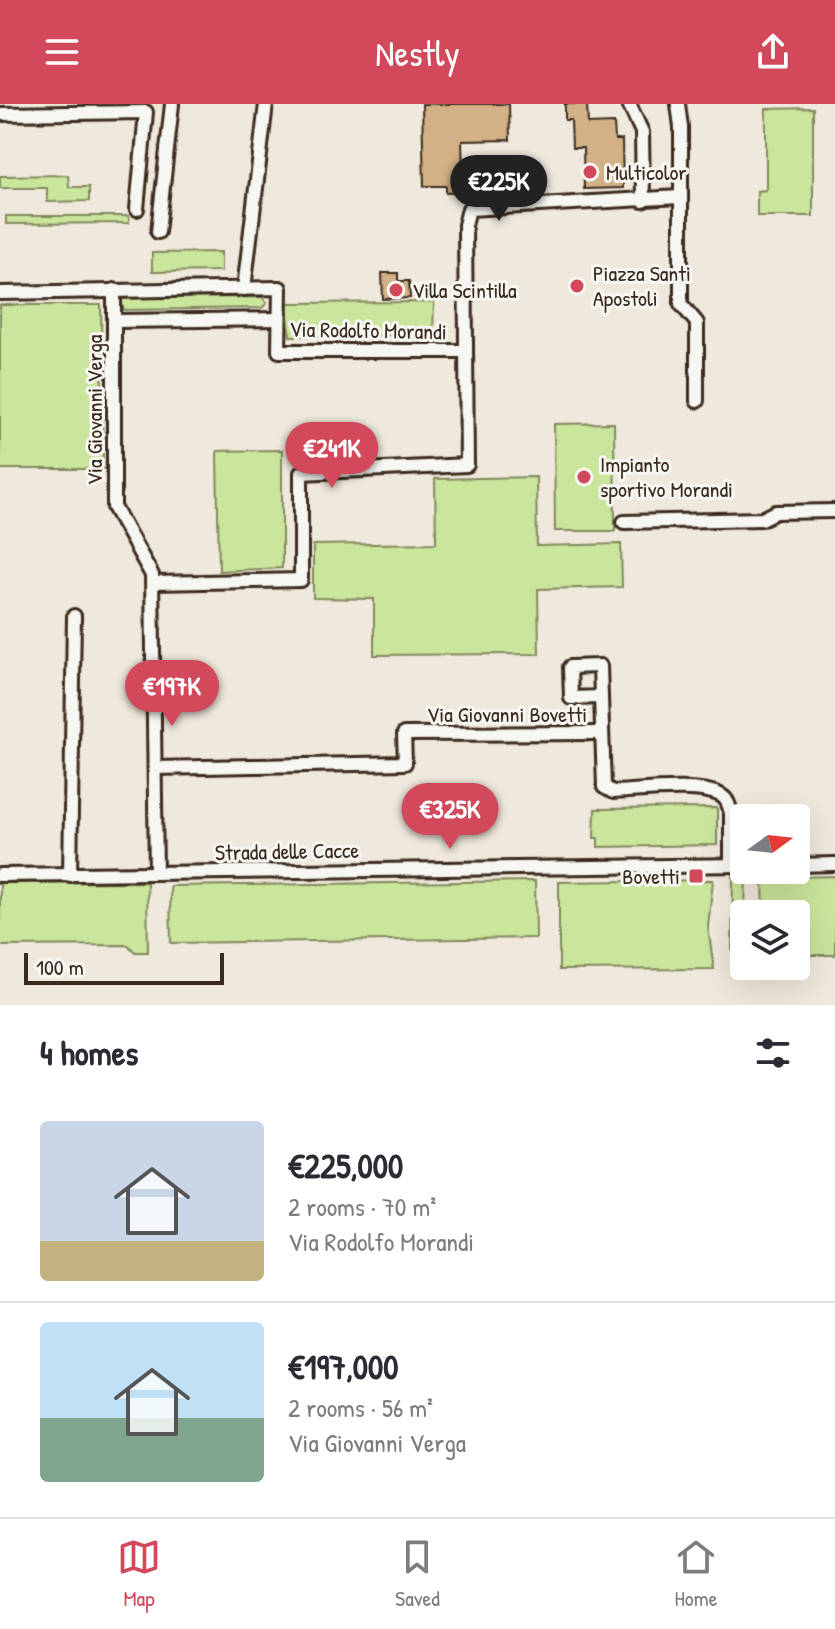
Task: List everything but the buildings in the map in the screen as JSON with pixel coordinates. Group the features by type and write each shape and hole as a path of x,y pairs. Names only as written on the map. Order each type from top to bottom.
{"street":[{"path":"158,232 172,104"},
{"path":"244,289 266,104"},
{"path":"629,104 642,132 643,201"},
{"path":"678,104 681,127 681,304 697,323 697,401"},
{"path":"0,114 146,112 137,209"},
{"name":"Via Rodolfo Morandi","path":"0,293 280,288 279,351 465,351 465,225 469,209 495,205 680,197"},
{"path":"114,290 114,321"},
{"name":"Via Rodolfo Morandi","path":"114,321 279,319"},
{"name":"Via Giovanni Verga","path":"114,321 114,507 150,568 153,583 156,873"},
{"path":"153,583 301,580 301,473 467,465 465,351"},
{"path":"624,522 762,519 776,512 835,511"},
{"path":"70,875 74,616"},
{"name":"Via Giovanni Bovetti","path":"600,697 602,781 608,790 702,790 725,798 730,810"},
{"name":"Via Giovanni Bovetti","path":"155,768 405,763 404,734 600,733"},
{"path":"810,865 835,864"},
{"name":"Strada delle Cacce","path":"0,875 730,865"}],"green space":[{"path":"813,108 813,216 757,216 757,191 766,190 766,109"},
{"path":"68,175 69,187 89,187 89,201 47,202 47,188 0,188 0,176"},
{"path":"6,216 129,216 129,223 6,224"},
{"path":"221,252 221,271 152,272 152,253"},
{"path":"262,297 267,303 262,308 124,310 121,301 124,298"},
{"path":"434,302 433,335 290,336 287,303"},
{"path":"0,305 101,305 103,469 0,469"},
{"name":"Impianto sportivo Morandi","path":"614,423 615,531 555,531 554,424"},
{"path":"282,450 282,568 219,571 217,451"},
{"path":"536,477 537,546 621,544 622,587 538,589 539,654 374,655 374,599 313,598 313,545 436,543 435,479"},
{"path":"717,808 717,845 598,847 598,838 594,838 595,809"},
{"path":"835,876 835,955 810,955 810,900 764,900 763,884 810,884 810,877"},
{"path":"713,880 708,927 714,969 559,970 559,882"},
{"path":"535,881 536,938 171,943 170,886"},
{"path":"147,882 148,952 135,952 128,945 0,946 0,883"},
{"path":"733,884 746,884 745,900 733,900"}],"place":[{"name":"Multicolor","path":"590,172"},
{"name":"Piazza Santi Apostoli","path":"577,286"},
{"name":"Villa Scintilla","path":"396,290"},
{"name":"Impianto sportivo Morandi","path":"584,477"},
{"name":"Bovetti","path":"696,876"}]}
